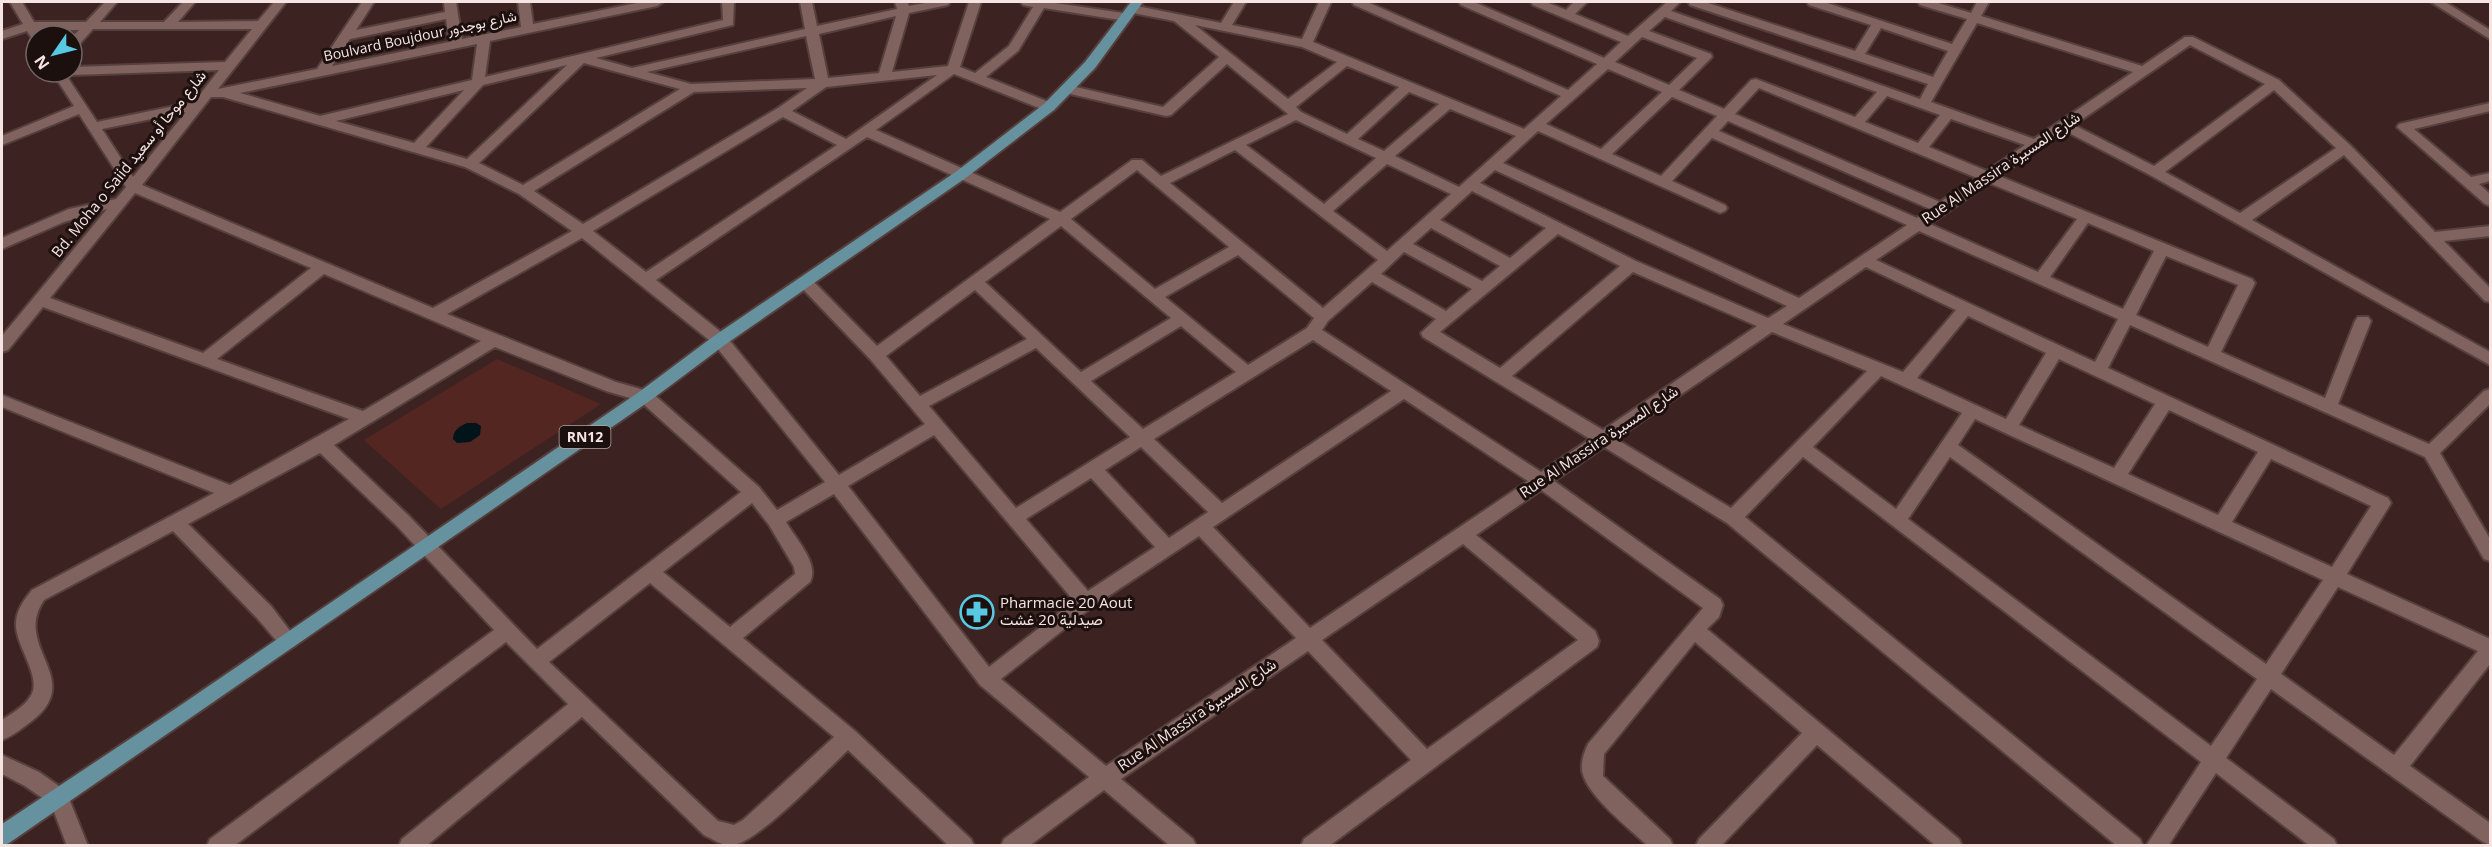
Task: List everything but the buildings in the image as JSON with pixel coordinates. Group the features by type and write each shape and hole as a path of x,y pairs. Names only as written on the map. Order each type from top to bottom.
{"main road":[{"name":"RN12","path":"2,836 645,396 720,340 962,174 1049,107 1090,65 1131,9"}],"street":[{"path":"16,2 29,24"},
{"path":"84,32 111,2"},
{"path":"168,25 189,2"},
{"name":"Bd. Moha o Saiid شارع موحا أو سعيد","path":"2,346 133,187 280,2"},
{"path":"322,72 368,2"},
{"path":"524,2 527,29"},
{"name":"Boulvard Boujdour شارع بوجدور","path":"224,93 527,29 615,6 657,2"},
{"path":"318,121 729,22 728,2"},
{"path":"806,2 822,83"},
{"path":"630,72 813,31 902,6 944,2"},
{"path":"646,280 847,145 953,69 975,2"},
{"path":"1027,2 1131,9 1306,44 1448,103 1603,155 1720,208"},
{"path":"1225,27 1240,2"},
{"path":"1306,44 1325,2"},
{"path":"1358,2 1569,95"},
{"path":"1465,2 1941,208"},
{"path":"1537,2 1567,15 1634,37 1706,56 1603,155"},
{"path":"1567,15 1581,2"},
{"path":"1014,518 1313,332 1323,317 1370,274 1674,2"},
{"path":"1694,2 1718,5 1936,82"},
{"path":"1813,2 1956,49"},
{"path":"1924,2 2144,71"},
{"path":"1923,104 1983,2"},
{"path":"2437,2 2490,35"},
{"path":"978,77 1014,48 1042,3"},
{"path":"885,75 902,6"},
{"path":"345,36 451,8 456,44"},
{"path":"1662,12 2036,144"},
{"path":"1176,17 1292,110 1349,140 1557,227 1631,265 1769,326 1906,380 2490,650 2397,766"},
{"path":"1858,56 1878,23"},
{"path":"84,26 262,25"},
{"path":"700,29 705,55"},
{"path":"2,34 24,32"},
{"path":"416,149 478,83 484,38"},
{"name":"Rue Al Massira شارع المسيرة","path":"1011,846 1105,778 2189,40 2274,83"},
{"path":"582,58 691,88 822,83 953,69 1049,107"},
{"path":"470,164 582,58"},
{"path":"1067,89 1164,112 1226,58"},
{"path":"1160,182 1237,145 1292,110 1347,60"},
{"path":"84,71 229,66"},
{"path":"1663,182 1757,82 2248,284 2212,355"},
{"path":"434,314 583,231 783,111 822,83"},
{"path":"2155,172 2274,83 2345,148 2490,297"},
{"path":"66,84 133,187 494,340 612,387 645,396 753,492 775,520 803,566 804,577 729,639"},
{"path":"1349,140 1408,86"},
{"path":"524,191 691,88"},
{"path":"1857,123 1885,91"},
{"path":"208,93 224,93 470,164 524,191 583,231 720,340 837,485 987,680 1186,846"},
{"path":"1324,211 1448,103"},
{"path":"93,127 198,105"},
{"path":"2490,106 2404,127 2471,182 2490,201"},
{"path":"2,141 81,108"},
{"path":"783,111 847,145"},
{"path":"1920,149 1949,113"},
{"path":"2064,125 2155,172 2490,359"},
{"path":"866,131 1062,219 1183,318 1246,374"},
{"path":"1710,132 2431,452 2490,554"},
{"path":"1237,145 1387,259"},
{"path":"2241,220 2345,148"},
{"path":"876,355 1137,163 1323,317"},
{"path":"1493,164 1800,305"},
{"path":"2471,182 2490,177"},
{"path":"2,244 73,214 100,205 120,203"},
{"path":"2041,279 2086,216"},
{"path":"1430,220 1510,265"},
{"path":"1557,227 1429,333 1733,518 2133,846"},
{"path":"2433,237 2490,231"},
{"path":"1402,245 1482,288"},
{"path":"1156,296 1239,248"},
{"path":"2099,370 2163,248"},
{"path":"1865,261 2382,503 2336,577 2156,846"},
{"path":"1500,377 1631,265"},
{"path":"205,360 322,268"},
{"path":"1370,274 1446,318"},
{"path":"805,282 876,355 1086,602"},
{"path":"976,282 1221,513"},
{"path":"39,300 366,419"},
{"path":"1906,380 1966,308"},
{"path":"1080,380 1183,318"},
{"path":"2329,407 2363,321"},
{"path":"1313,332 1541,481 1714,605 1712,611 1595,750 1591,762 1591,772 1596,782 1663,846"},
{"path":"2,731 37,704 42,696 43,685 25,634 25,611 38,595 322,444 494,340"},
{"path":"918,405 1038,340"},
{"path":"2009,427 2055,350"},
{"path":"1733,518 1878,369"},
{"path":"987,680 1086,602 1404,391"},
{"path":"2431,452 2490,395"},
{"path":"2,401 232,492"},
{"path":"2117,477 2166,401"},
{"path":"1898,520 1971,410"},
{"path":"775,520 936,426"},
{"path":"322,444 402,519 536,661 711,828 726,836 736,836 750,827 848,737"},
{"path":"1947,446 2397,766 2490,835"},
{"path":"1801,447 2214,758 2327,846"},
{"path":"2221,525 2268,450"},
{"path":"1093,469 1168,548"},
{"path":"536,661 753,492"},
{"path":"175,522 264,612 288,640"},
{"path":"1201,526 1426,762"},
{"path":"1311,846 1590,640 1463,534"},
{"path":"650,572 848,737 964,846"},
{"path":"217,846 508,630"},
{"path":"1694,630 1952,846"},
{"path":"410,846 582,705"},
{"path":"1706,846 1816,732"},
{"path":"2,764 32,779 59,798 78,846"}],"shaded area":[{"path":"497,359 601,404 441,509 364,440"},
{"path":"467,423 476,423 481,426 480,435 470,442 457,443 453,439 454,433"}],"place":[{"name":"Pharmacie 20 Aout صيدلية 20 غشت","path":"977,612"}]}
